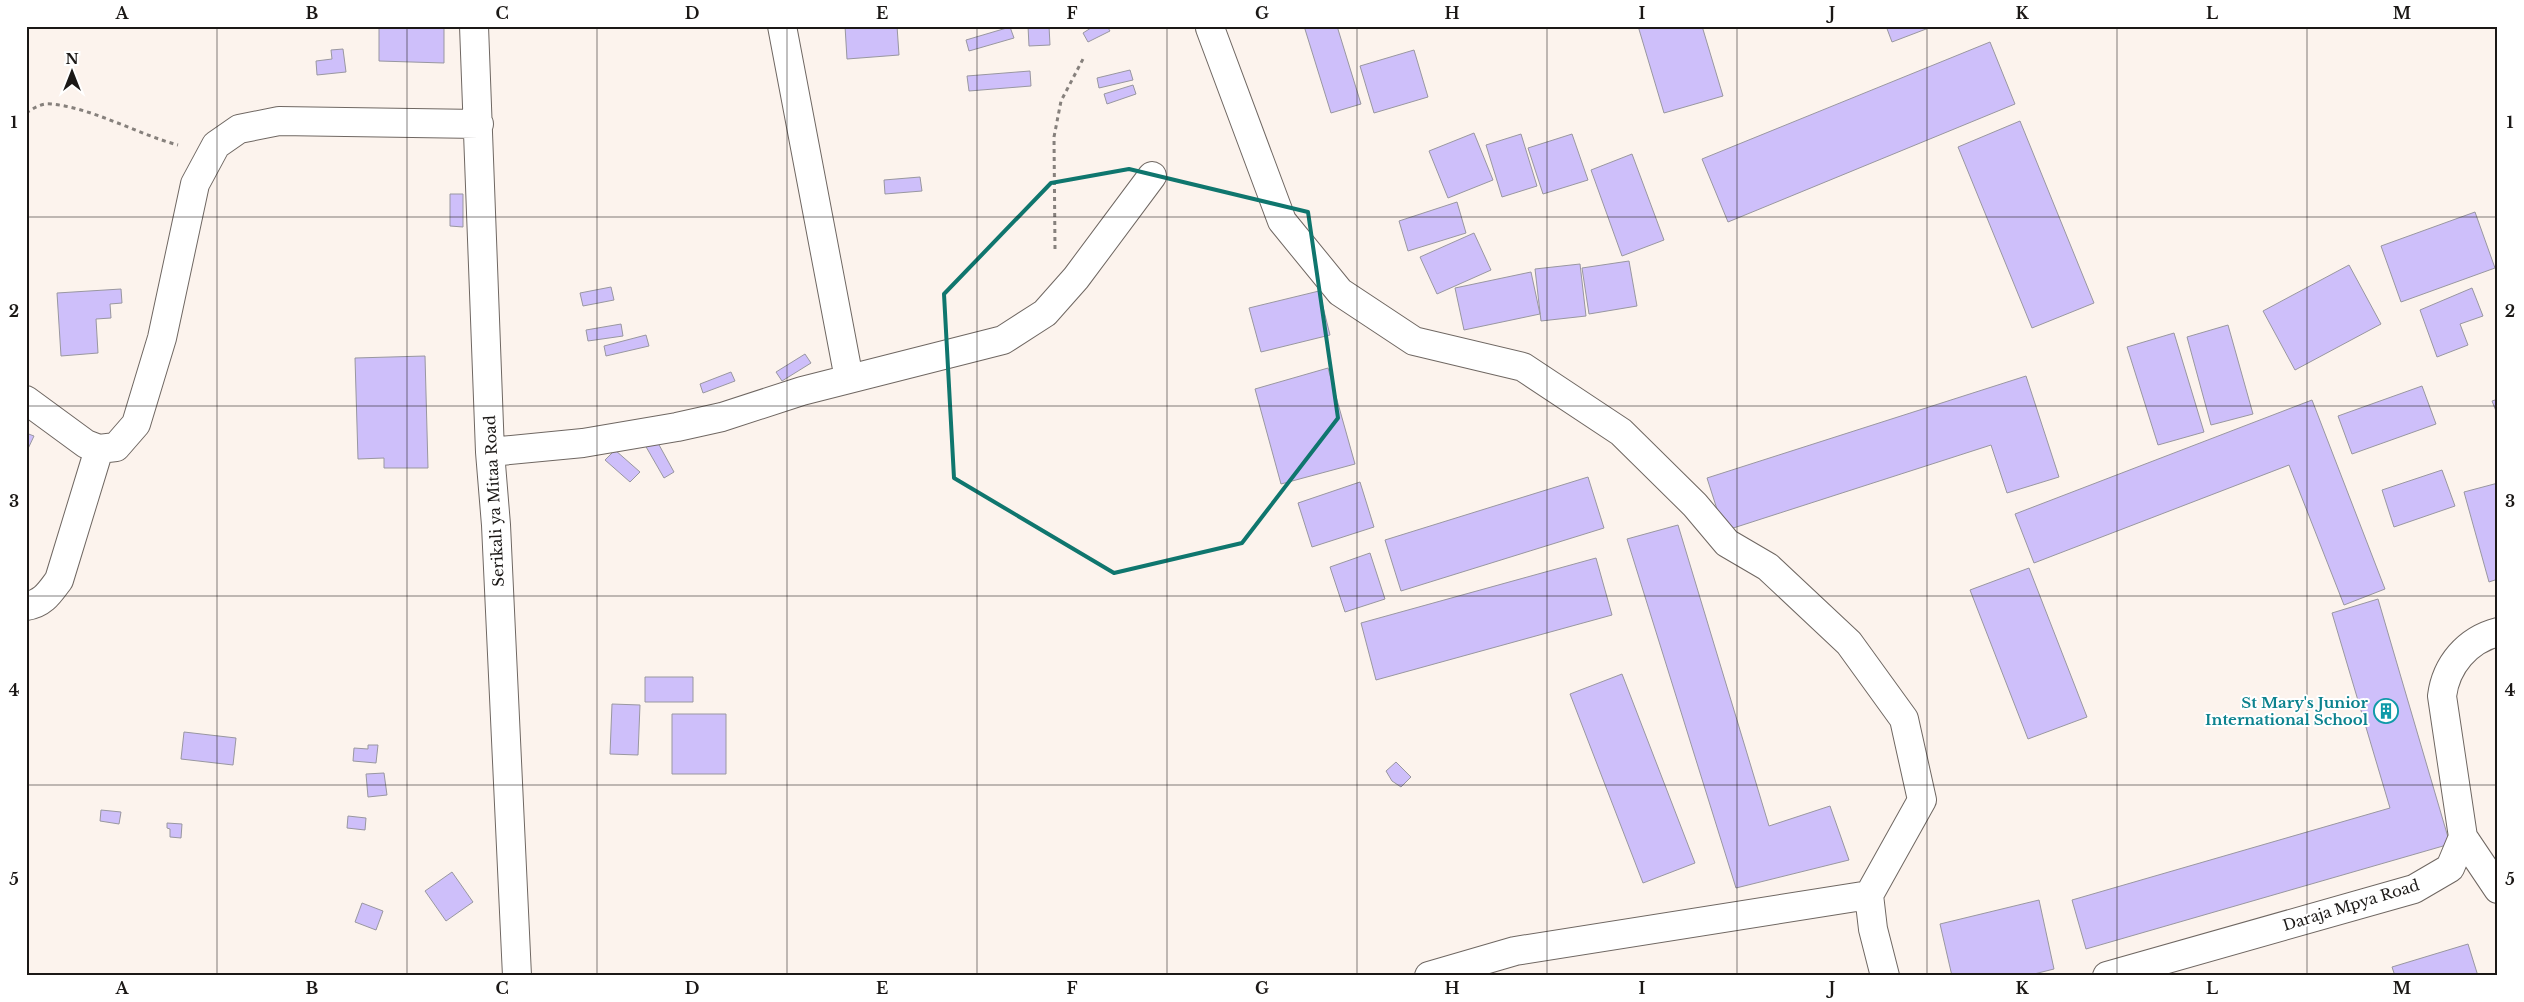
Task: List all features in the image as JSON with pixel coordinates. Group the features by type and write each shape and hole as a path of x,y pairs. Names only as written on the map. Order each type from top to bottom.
{"street":[{"name":"Serikali ya Mitaa Road","path":"474,26 490,452 496,525 517,976"},
{"path":"782,26 849,379"},
{"path":"1210,28 1282,221 1340,292 1414,341 1523,366 1621,432 1695,505 1727,543 1768,567 1849,643 1904,719 1922,800 1869,895 1873,929 1885,976"},
{"path":"26,400 86,444 99,449 116,448 136,424 162,338 196,184 216,145 239,129 279,121 479,124"},
{"path":"490,452 583,442 677,427 722,417 802,391 1003,340 1045,313 1076,278 1152,176"},
{"path":"26,606 34,605 45,598 59,580 99,449"},
{"path":"2498,632 2485,635 2465,648 2444,679 2442,696 2463,837 2498,889"},
{"name":"Daraja Mpya Road","path":"2107,976 2147,970 2414,889 2450,868 2463,837"},
{"path":"1429,976 1515,951 1869,895"}],"path":[{"path":"1056,256 1053,192 1054,137 1061,100 1083,60"},
{"path":"26,113 36,106 50,104 120,123 157,139 181,145 216,145"}],"highlighted area":[{"path":"1129,169 1308,212 1338,418 1242,543 1114,573 954,478 944,294 1051,183"}],"building":[{"path":"379,26 444,26 444,63 379,61"},
{"path":"845,26 897,26 899,55 847,59"},
{"path":"1028,26 1049,26 1050,45 1029,46"},
{"path":"1094,26 1107,26 1110,31 1088,42 1083,33"},
{"path":"1304,26 1337,26 1361,104 1331,113"},
{"path":"1638,26 1702,26 1723,96 1664,113"},
{"path":"1886,26 1934,26 1892,42"},
{"path":"1010,27 1014,38 969,51 966,40"},
{"path":"1990,42 2015,104 1728,222 1702,159"},
{"path":"343,49 346,72 317,75 316,61 332,59 331,50"},
{"path":"1414,50 1428,97 1374,113 1360,66"},
{"path":"1130,70 1133,80 1099,88 1097,78"},
{"path":"1030,71 1031,86 969,91 967,76"},
{"path":"1133,85 1136,94 1107,104 1104,94"},
{"path":"2020,121 2094,303 2032,328 1958,147"},
{"path":"1474,133 1493,180 1448,198 1429,151"},
{"path":"1521,134 1537,186 1502,197 1486,145"},
{"path":"1572,134 1588,180 1543,194 1528,148"},
{"path":"1632,154 1664,240 1622,256 1591,170"},
{"path":"920,177 922,191 885,194 884,180"},
{"path":"450,194 463,194 463,227 450,226"},
{"path":"1457,202 1466,233 1408,251 1399,221"},
{"path":"2475,212 2495,268 2401,302 2381,246"},
{"path":"1474,233 1491,270 1437,294 1420,257"},
{"path":"1629,261 1637,306 1589,314 1582,268"},
{"path":"1580,264 1586,316 1541,321 1535,269"},
{"path":"2349,265 2381,324 2295,370 2263,311"},
{"path":"1531,272 1540,314 1464,330 1455,288"},
{"path":"611,287 614,300 583,306 580,293"},
{"path":"2472,288 2483,316 2460,324 2468,345 2437,357 2420,310"},
{"path":"121,289 122,303 110,304 111,318 96,319 98,353 61,356 57,293"},
{"path":"1319,291 1330,335 1261,352 1249,308"},
{"path":"621,324 623,336 588,341 586,330"},
{"path":"2228,325 2253,414 2211,425 2187,337"},
{"path":"2174,333 2204,432 2158,445 2127,347"},
{"path":"646,335 649,346 606,356 604,346"},
{"path":"805,354 811,363 782,381 776,372"},
{"path":"425,356 428,468 384,468 384,458 358,459 355,358"},
{"path":"1328,368 1355,464 1281,484 1255,389"},
{"path":"731,372 735,381 703,393 700,384"},
{"path":"2026,376 2059,477 2007,493 1991,445 1724,531 1707,478"},
{"path":"2422,386 2436,424 2352,454 2338,416"},
{"path":"2498,399 2498,416 2492,401"},
{"path":"2312,400 2385,589 2344,605 2289,465 2034,563 2015,514"},
{"path":"26,433 34,436 26,453"},
{"path":"658,443 674,472 664,478 645,445"},
{"path":"615,450 640,472 630,482 605,460"},
{"path":"2442,470 2455,506 2394,527 2382,490"},
{"path":"1588,477 1604,528 1401,591 1385,540"},
{"path":"1360,482 1374,527 1312,547 1298,503"},
{"path":"2498,483 2498,579 2489,582 2464,492"},
{"path":"1678,525 1769,826 1830,806 1849,860 1736,888 1627,539"},
{"path":"1370,553 1385,599 1345,612 1330,567"},
{"path":"1596,558 1612,615 1376,680 1361,623"},
{"path":"2029,568 2087,717 2028,739 1970,590"},
{"name":"St Mary's Junior International School","path":"2378,599 2450,844 2086,949 2072,900 2390,808 2332,613"},
{"path":"1622,674 1695,863 1643,883 1570,694"},
{"path":"645,677 693,677 693,702 645,702"},
{"path":"612,704 640,705 638,755 610,754"},
{"path":"672,714 726,714 726,774 672,774"},
{"path":"184,732 236,738 233,765 181,759"},
{"path":"368,745 378,745 376,763 353,761 354,748 368,749"},
{"path":"1396,762 1411,777 1401,787 1392,781 1386,771"},
{"path":"384,773 387,795 368,797 366,774"},
{"path":"101,810 121,812 119,824 100,821"},
{"path":"348,816 366,818 365,830 347,828"},
{"path":"167,823 182,824 181,838 170,837 170,829 167,828"},
{"path":"452,872 473,902 446,921 425,891"},
{"path":"2039,900 2054,969 2026,976 1952,976 1940,924"},
{"path":"362,903 383,911 376,930 355,922"},
{"path":"2468,944 2478,976 2395,976 2392,967"}],"place":[{"name":"St Mary's Junior International School","path":"2386,711"}]}
